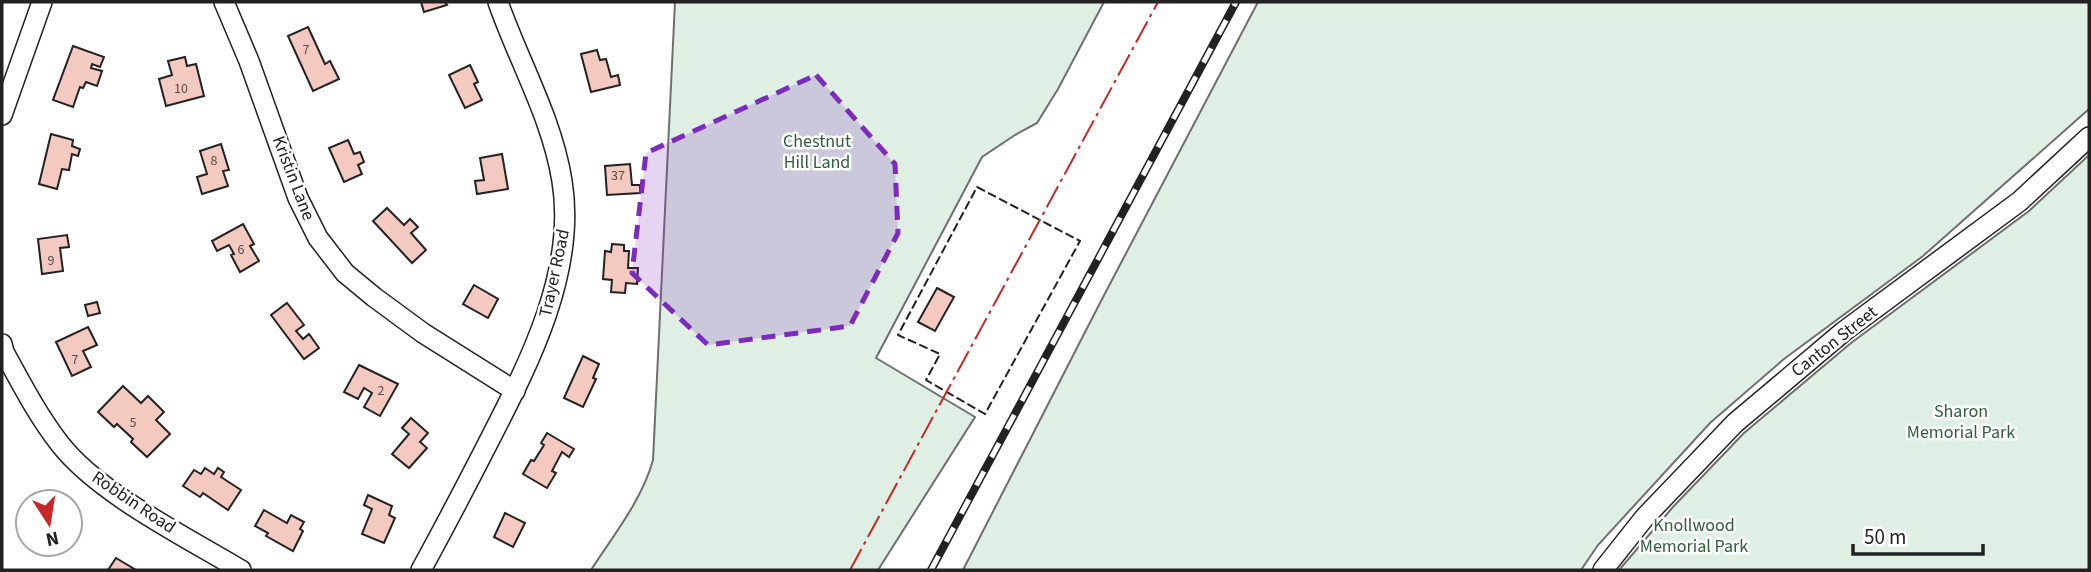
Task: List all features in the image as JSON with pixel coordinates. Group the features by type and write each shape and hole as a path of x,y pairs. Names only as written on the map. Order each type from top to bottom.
{"street":[{"path":"2,115 42,2"},
{"name":"Kristin Lane","path":"223,2 249,61 298,198 318,238 345,273 374,297 424,333 515,391"},
{"name":"Trayer Road","path":"421,570 515,391 552,297 565,226 563,183 552,132 498,2"},
{"name":"Canton Street","path":"1603,570 1645,517 1735,423 1843,332 2012,208 2089,137"},
{"name":"Robbin Road","path":"2,344 29,399 61,446 99,482 241,570"}],"highlighted area":[{"path":"816,75 895,164 898,233 850,326 708,345 632,273 646,153"}],"green space":[{"name":"Chestnut Hill Land","path":"675,2 1104,2 1037,123 982,157 876,358 975,417 878,570 591,570 642,489 653,460"},
{"path":"1258,2 2089,2 2089,109 1923,256 1784,359 1710,423 1598,545 1581,570 963,570"},
{"name":"Sharon Memorial Park","path":"2089,155 2089,570 1619,570 1672,508 1744,433 1851,343 2029,211"}],"building":[{"path":"421,2 445,2 447,5 424,12"},
{"path":"308,27 325,64 330,61 339,79 313,91 288,36"},
{"path":"73,46 104,57 100,67 92,64 91,68 102,71 97,86 86,82 83,88 80,87 73,107 53,100"},
{"path":"597,50 600,60 606,59 611,77 618,75 620,85 591,92 581,54"},
{"path":"185,57 187,66 196,64 204,96 166,106 159,79 172,75 168,61"},
{"path":"470,65 478,82 474,84 482,100 465,108 449,75"},
{"path":"51,134 73,140 72,146 80,149 78,156 72,154 69,170 62,169 57,189 39,184"},
{"path":"348,140 354,154 360,152 364,162 358,165 362,174 344,182 329,148"},
{"path":"221,144 229,170 223,171 228,186 202,194 197,177 207,174 200,151"},
{"path":"502,154 508,189 477,194 475,181 484,180 480,158"},
{"path":"630,164 632,185 640,185 640,193 607,195 605,166"},
{"path":"387,208 404,225 410,219 418,227 411,233 426,250 412,263 373,221"},
{"path":"243,224 254,244 250,246 259,261 240,272 229,245 217,251 212,241"},
{"path":"67,235 69,247 60,248 63,271 42,274 38,239"},
{"path":"612,244 624,245 624,251 629,251 628,268 638,268 637,284 626,283 625,293 611,292 612,280 603,279 605,251 611,252"},
{"path":"474,285 498,299 488,318 463,304"},
{"path":"937,288 954,297 935,331 918,322"},
{"path":"97,302 100,313 88,316 85,305"},
{"path":"287,303 304,325 296,331 303,339 309,334 319,348 304,359 271,315"},
{"path":"88,327 97,345 83,351 91,367 72,376 56,342"},
{"path":"583,356 599,364 593,378 596,379 583,407 564,398"},
{"path":"359,365 398,384 380,416 364,407 372,393 364,388 358,399 344,392"},
{"path":"123,386 141,403 148,396 164,412 156,420 170,434 147,457 117,424 114,427 98,412"},
{"path":"411,418 428,433 420,442 427,448 409,468 392,454 409,434 402,428"},
{"path":"547,433 574,449 569,457 562,452 552,471 556,473 547,488 523,474 544,445 541,443"},
{"path":"205,468 214,474 218,468 224,472 221,477 241,490 228,510 203,493 200,497 183,486 194,470 201,474"},
{"path":"368,495 392,506 389,515 395,518 384,543 362,534 372,509 364,505"},
{"path":"264,510 287,523 291,515 304,522 300,529 303,531 293,551 266,536 268,533 255,526"},
{"path":"505,513 525,523 513,547 494,537"},
{"path":"116,558 136,570 108,570"}],"railway":[{"path":"931,570 1236,2"}],"fence":[{"path":"977,187 1080,241 985,414 926,380 940,354 898,335 977,187"}],"power":[{"path":"850,570 1158,2"}],"park label":[{"name":"Knollwood Memorial Park","path":"1694,535"}]}
